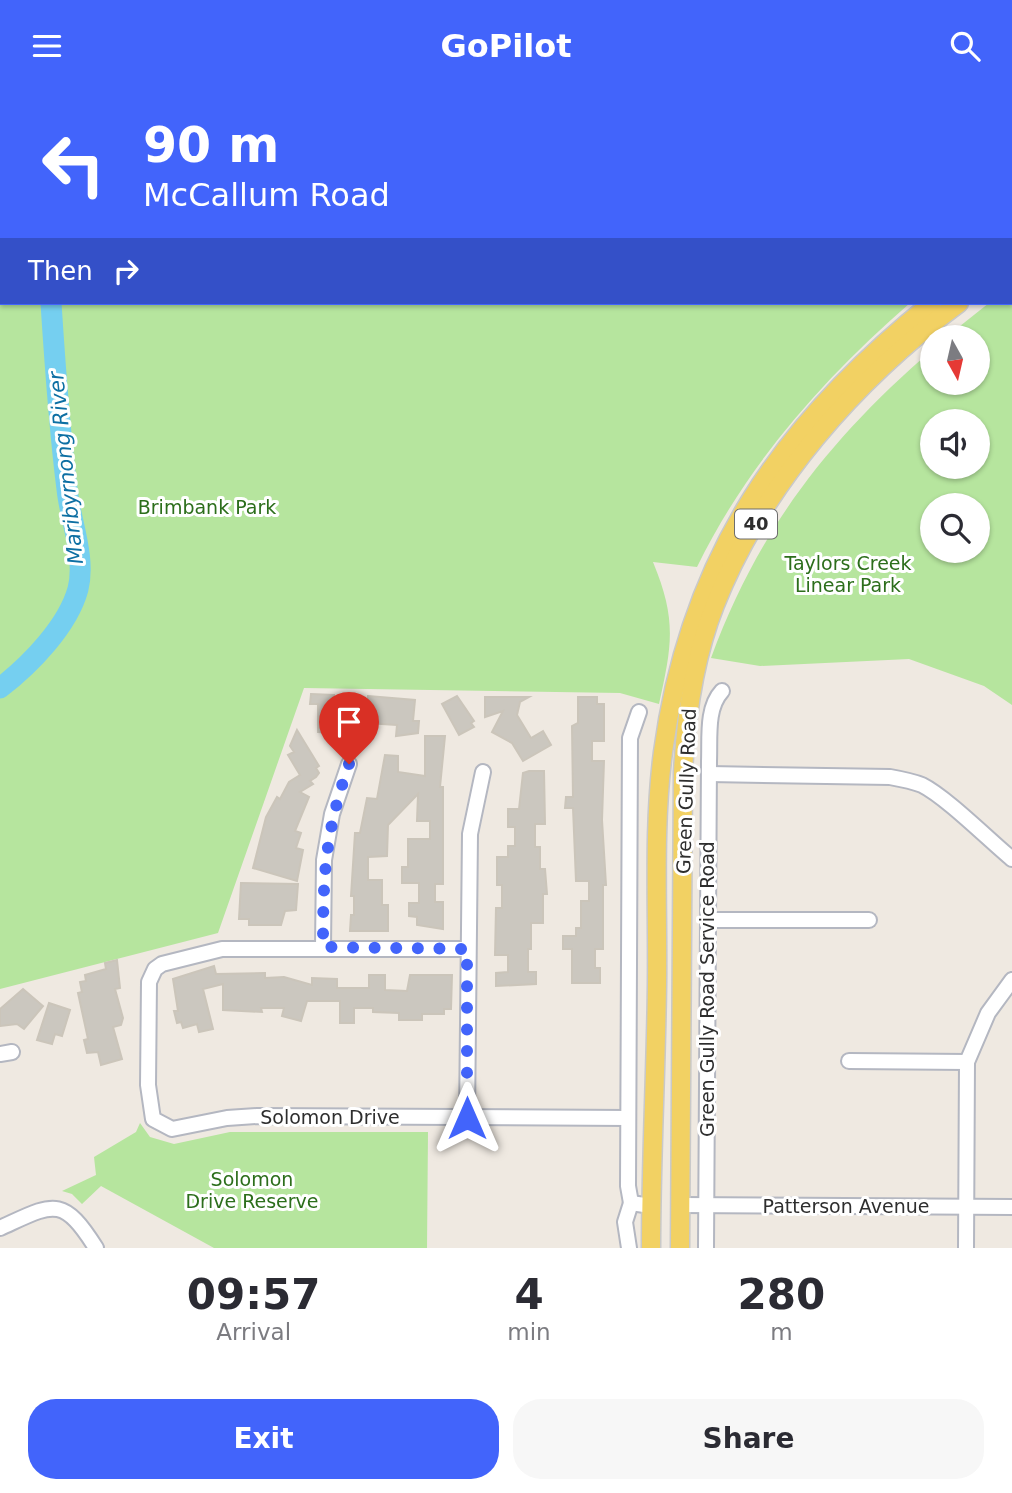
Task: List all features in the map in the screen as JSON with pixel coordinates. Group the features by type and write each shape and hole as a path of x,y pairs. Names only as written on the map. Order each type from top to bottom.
{"main road":[{"name":"Green Gully Road","path":"650,1248 657,1056 658,816 663,754 686,641 714,563 771,469 825,402 858,368 930,305"},
{"name":"Green Gully Road","path":"680,1248 683,772 689,704 702,645 730,570 772,498 798,462 856,394 916,337 956,305"},
{"path":"651,1206 680,1205"}],"street":[{"name":"Green Gully Road Service Road","path":"706,1248 709,774 711,712 713,702 722,691"},
{"path":"629,1248 625,1221 631,1203 628,1186 628,1118 631,738 639,712"},
{"path":"349,764 332,814 324,860 323,947 467,949"},
{"path":"467,1118 470,834 483,772"},
{"path":"709,774 890,777 908,781 938,796 1012,859"},
{"path":"708,920 869,920"},
{"name":"Solomon Drive","path":"323,947 222,949 176,960 155,969 149,982 148,1085 151,1114 160,1125 172,1129 227,1118 257,1116 628,1118"},
{"path":"966,1248 967,1062 988,1013 1012,981"},
{"path":"849,1061 967,1062"},
{"path":"631,1203 651,1206"},
{"name":"Patterson Avenue","path":"680,1205 1012,1207"},
{"path":"0,1228 45,1208 57,1207 73,1216 96,1248"}],"green space":[{"name":"Brimbank Park","path":"0,305 908,305 847,362 790,425 740,493 697,567 653,562 666,600 670,633 659,704 620,693 304,688 218,933 0,989"},
{"name":"Taylors Creek Linear Park","path":"986,305 1012,305 1012,705 984,686 909,659 760,666 711,658 751,568 775,527 830,452 920,361 920,395 990,395 990,325 961,325"},
{"name":"Solomon Drive Reserve","path":"140,1123 150,1137 174,1144 230,1132 428,1132 427,1248 214,1248 101,1186 82,1204 72,1194 62,1191 96,1175 94,1157 136,1132"}],"building":[{"path":"311,694 334,695 333,733 318,732 318,704 310,704"},
{"path":"368,696 415,700 413,721 419,721 418,733 396,736 397,725 367,723"},
{"path":"457,696 474,721 471,723 474,727 459,735 442,704"},
{"path":"485,697 529,697 520,702 517,715 531,738 543,731 551,745 523,761 512,743 492,732 503,711 485,717"},
{"path":"578,697 597,697 597,704 604,704 604,741 592,741 592,761 604,761 602,820 606,885 603,885 603,949 595,949 595,968 600,968 600,983 572,983 572,949 563,949 563,936 576,936 576,928 581,928 581,901 589,901 589,881 576,881 573,808 565,808 566,797 573,797 572,726 578,723"},
{"path":"297,730 319,766 316,768 319,773 310,781 313,784 300,792 309,797 295,831 301,833 296,848 303,850 297,881 253,868 266,817 289,782 300,775 288,755 294,752 290,746"},
{"path":"425,736 445,736 440,787 443,787 443,884 435,884 435,902 443,902 443,929 417,925 417,917 409,916 409,903 419,903 419,883 402,883 402,867 408,867 408,839 430,839 430,821 417,821 418,794 388,825 387,856 368,857 368,880 382,880 382,905 388,905 388,931 350,931 351,915 354,915 354,896 351,896 355,833 360,833 367,798 377,799 385,755 398,756 398,772 425,776"},
{"path":"544,771 545,824 535,824 535,847 540,847 540,869 545,869 547,894 543,894 543,923 531,923 531,949 528,949 528,972 536,972 536,984 496,986 496,973 508,972 508,955 495,955 496,908 502,908 502,885 497,885 497,857 508,857 508,846 515,846 515,827 508,827 508,809 519,809 523,773"},
{"path":"241,883 298,884 296,910 285,911 281,925 249,925 249,919 239,919"},
{"path":"117,960 120,988 115,989 123,1018 121,1025 113,1027 122,1059 101,1065 98,1052 87,1053 84,1040 88,1039 78,993 82,992 80,982 86,981 85,975 106,969 105,963"},
{"path":"214,966 216,974 265,973 265,978 284,977 312,985 312,978 337,979 337,988 369,988 369,975 385,975 385,990 407,991 410,975 452,975 451,1009 444,1009 444,1014 422,1014 422,1020 399,1020 399,1013 354,1008 354,1023 340,1023 340,1001 307,1001 301,1021 282,1016 284,1008 261,1008 262,1012 223,1010 223,984 203,989 213,1029 199,1032 197,1024 183,1028 181,1022 177,1023 174,1011 178,1011 173,979"},
{"path":"23,989 43,1006 24,1029 17,1024 0,1026 0,1009"},
{"path":"49,1003 70,1010 62,1036 55,1034 52,1044 37,1040"}],"waterway":[{"name":"Maribyrnong River","path":"0,688 23,668 57,631 73,603 80,577 79,551 69,501 62,442 51,305"}],"route":[{"path":"349,764 332,814 324,860 323,947 467,949 467,1118"}]}
